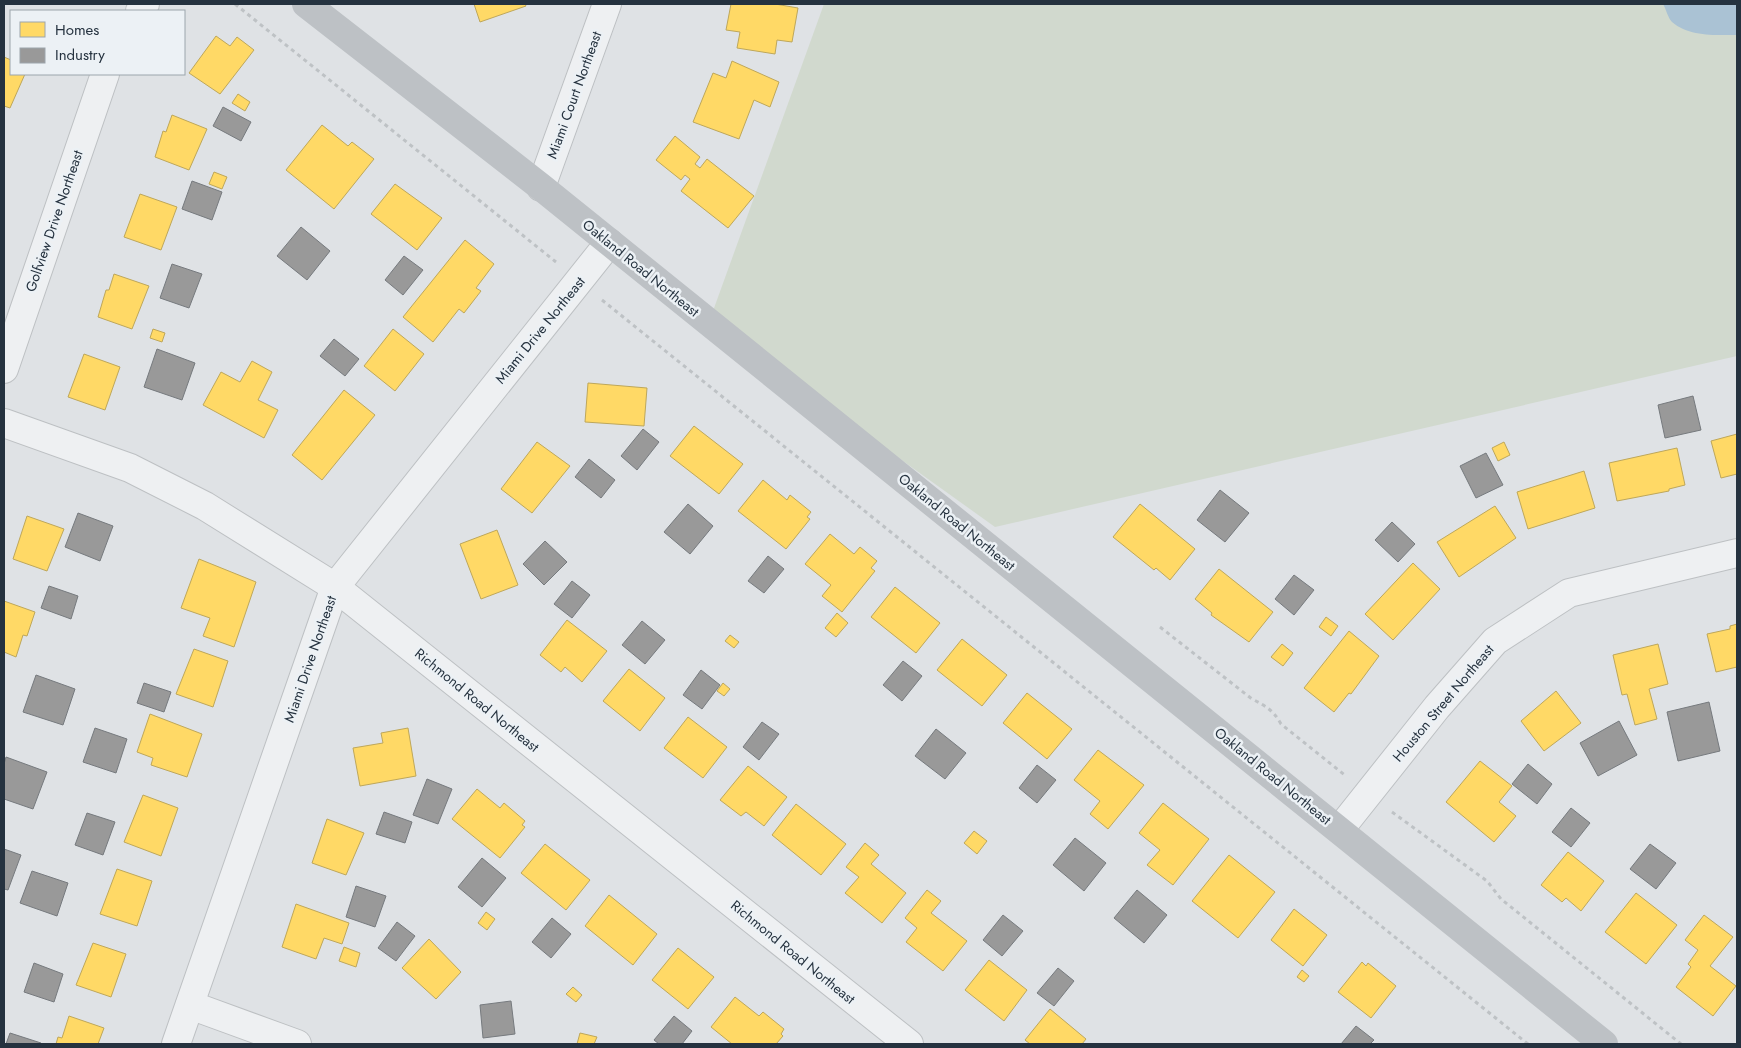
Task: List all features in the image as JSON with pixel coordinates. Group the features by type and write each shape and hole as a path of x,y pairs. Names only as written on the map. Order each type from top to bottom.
{"main road":[{"name":"Oakland Road Northeast","path":"306,4 541,187 1340,829 1604,1044"}],"street":[{"name":"Miami Court Northeast","path":"541,187 606,4"},
{"name":"Golfview Drive Northeast","path":"4,369 105,75"},
{"name":"Miami Drive Northeast","path":"176,1044 335,587 609,243"},
{"name":"Richmond Road Northeast","path":"4,423 130,468 205,506 335,587 908,1044"},
{"name":"Houston Street Northeast","path":"1340,829 1437,707 1495,641 1569,593 1737,553"},
{"path":"190,1005 297,1044"}],"path":[{"path":"235,4 562,267"},
{"path":"600,298 1528,1044"},
{"path":"1160,627 1252,699 1276,714 1281,724 1346,776"},
{"path":"1385,807 1487,881 1501,899 1681,1044"}],"shaded area":[{"path":"824,4 1737,4 1737,356 995,527 709,322"}],"water":[{"path":"1663,4 1737,4 1737,35 1703,34 1686,30 1672,22"}],"building: Homes":[{"path":"474,4 525,4 526,6 480,22"},
{"path":"731,4 775,4 798,8 792,42 777,40 775,54 737,48 740,32 726,30"},
{"path":"216,36 230,46 237,37 254,50 220,94 189,73"},
{"path":"4,57 10,60 10,75 25,75 10,108 4,106"},
{"path":"732,61 779,82 770,107 754,100 739,139 693,122 713,73 726,78"},
{"path":"238,94 250,102 245,111 232,103"},
{"path":"172,115 207,129 189,170 155,157 163,131 166,132"},
{"path":"322,125 348,146 352,142 374,159 334,209 286,170"},
{"path":"675,136 700,157 695,164 700,168 707,159 754,196 728,228 681,191 690,179 685,175 681,180 656,160"},
{"path":"214,172 227,177 222,189 209,184"},
{"path":"395,184 442,218 417,250 371,214"},
{"path":"140,194 177,207 161,250 124,237"},
{"path":"465,240 494,264 476,288 481,291 464,313 459,309 433,342 403,317"},
{"path":"114,274 149,286 132,329 98,317 106,290 109,290"},
{"path":"153,329 165,333 162,342 150,338"},
{"path":"393,329 424,354 395,391 364,366"},
{"path":"84,354 120,367 105,410 68,397"},
{"path":"252,361 272,372 258,400 278,410 264,438 203,405 221,372 240,382"},
{"path":"588,383 647,388 644,426 585,422"},
{"path":"344,390 375,415 322,480 292,455"},
{"path":"694,426 743,464 719,494 670,456"},
{"path":"1737,434 1737,474 1721,478 1711,441"},
{"path":"537,442 570,466 532,513 501,489"},
{"path":"1504,442 1510,455 1498,461 1492,448"},
{"path":"1677,448 1685,485 1669,489 1669,491 1617,501 1609,463"},
{"path":"1584,471 1595,508 1528,529 1517,492"},
{"path":"763,480 787,500 790,495 811,512 807,517 810,519 786,549 738,511"},
{"path":"1140,504 1195,549 1170,580 1156,568 1154,570 1113,537"},
{"path":"1495,506 1516,538 1459,577 1437,542"},
{"path":"27,516 64,529 47,571 13,559"},
{"path":"497,530 518,585 481,599 460,544"},
{"path":"830,534 854,554 860,547 877,561 871,568 875,571 842,612 822,596 831,585 805,564"},
{"path":"199,559 256,582 234,647 203,636 210,618 181,608"},
{"path":"1413,563 1440,589 1393,640 1365,614"},
{"path":"1219,569 1273,612 1249,642 1211,615 1212,613 1195,599"},
{"path":"895,587 940,623 916,653 871,617"},
{"path":"4,601 35,612 27,636 23,635 16,657 4,652"},
{"path":"837,613 848,623 836,637 825,628"},
{"path":"1326,617 1338,626 1331,636 1319,627"},
{"path":"567,620 607,651 582,682 565,667 561,672 540,655"},
{"path":"1737,624 1737,667 1716,672 1707,634 1730,629 1730,626"},
{"path":"1349,631 1379,656 1351,694 1349,693 1334,712 1304,688"},
{"path":"730,635 739,642 734,648 725,641"},
{"path":"962,639 1007,675 982,706 937,670"},
{"path":"1282,644 1293,653 1283,666 1271,657"},
{"path":"1658,644 1668,684 1649,689 1657,719 1635,725 1627,694 1622,695 1613,655"},
{"path":"194,649 228,661 213,707 176,694"},
{"path":"629,669 665,698 640,731 603,701"},
{"path":"723,683 730,689 724,696 717,691"},
{"path":"1556,691 1581,723 1544,751 1521,721"},
{"path":"1027,693 1072,729 1047,759 1003,723"},
{"path":"150,714 202,734 187,777 151,765 153,758 137,752"},
{"path":"688,717 727,747 703,778 664,748"},
{"path":"408,728 416,776 360,786 353,748 383,743 381,733"},
{"path":"1098,750 1144,785 1108,829 1090,814 1100,801 1074,780"},
{"path":"1480,761 1512,786 1499,802 1516,816 1494,842 1446,802"},
{"path":"748,766 787,797 764,826 746,812 741,816 720,800"},
{"path":"477,789 500,808 504,803 525,821 522,825 525,827 500,858 452,819"},
{"path":"143,795 178,808 161,856 124,842"},
{"path":"1163,803 1209,839 1173,885 1147,865 1160,850 1139,833"},
{"path":"796,804 846,844 821,875 772,835"},
{"path":"327,819 364,833 346,875 312,863"},
{"path":"974,831 987,841 977,854 964,843"},
{"path":"865,843 879,855 871,864 906,893 882,923 845,893 859,877 846,867"},
{"path":"545,844 590,880 566,910 521,873"},
{"path":"1568,852 1604,881 1581,911 1566,898 1562,902 1541,885"},
{"path":"1229,855 1275,892 1238,938 1192,901"},
{"path":"117,869 152,881 137,926 100,914"},
{"path":"927,890 941,901 931,913 967,941 943,971 906,942 917,928 905,918"},
{"path":"1636,893 1677,925 1646,964 1605,932"},
{"path":"609,895 657,934 633,965 585,926"},
{"path":"296,904 349,923 342,944 324,938 316,959 282,947"},
{"path":"1294,909 1327,935 1303,966 1271,940"},
{"path":"486,912 495,919 487,930 478,923"},
{"path":"1704,915 1733,937 1710,966 1736,986 1713,1016 1676,987 1691,967 1688,964 1698,950 1685,940"},
{"path":"429,939 461,972 436,999 402,968"},
{"path":"93,943 126,954 111,997 76,985"},
{"path":"344,947 360,953 356,967 339,961"},
{"path":"678,948 714,977 688,1009 652,980"},
{"path":"989,960 1027,990 1004,1021 965,990"},
{"path":"1362,962 1366,966 1368,963 1396,986 1371,1018 1338,992"},
{"path":"1302,970 1309,976 1304,982 1297,977"},
{"path":"573,987 582,995 576,1002 566,994"},
{"path":"735,997 759,1016 763,1012 784,1029 781,1034 783,1036 776,1044 732,1044 711,1027"},
{"path":"1050,1009 1086,1039 1082,1044 1030,1044 1025,1040"},
{"path":"69,1016 104,1028 98,1044 56,1044 58,1037 62,1038"},
{"path":"580,1033 597,1037 594,1044 577,1044"}],"building: Industry":[{"path":"223,107 251,122 241,141 213,126"},
{"path":"192,181 222,192 212,220 182,209"},
{"path":"301,227 330,251 307,280 277,256"},
{"path":"404,256 423,270 403,295 385,280"},
{"path":"172,264 202,274 189,308 160,298"},
{"path":"334,339 359,359 345,376 320,356"},
{"path":"157,349 195,363 182,400 144,387"},
{"path":"1693,396 1701,430 1665,438 1658,405"},
{"path":"643,429 659,442 637,470 621,456"},
{"path":"1486,453 1503,485 1476,498 1460,466"},
{"path":"589,459 615,480 601,498 575,477"},
{"path":"1220,490 1249,513 1225,542 1197,520"},
{"path":"688,504 713,526 690,554 664,532"},
{"path":"78,513 113,526 100,561 65,547"},
{"path":"1392,522 1415,544 1398,562 1375,540"},
{"path":"545,541 567,562 544,585 523,564"},
{"path":"768,556 784,569 764,593 748,581"},
{"path":"1294,575 1314,590 1294,615 1275,599"},
{"path":"572,581 590,595 572,618 554,604"},
{"path":"49,586 78,596 71,619 41,608"},
{"path":"642,621 665,640 645,664 622,645"},
{"path":"903,661 922,676 902,701 883,685"},
{"path":"701,670 720,685 702,709 683,695"},
{"path":"36,675 75,689 63,725 23,712"},
{"path":"144,683 171,692 164,712 137,703"},
{"path":"1709,702 1720,751 1678,761 1667,712"},
{"path":"1619,721 1637,755 1598,776 1580,743"},
{"path":"762,722 779,734 759,760 743,747"},
{"path":"95,728 127,739 116,773 83,762"},
{"path":"936,729 966,753 945,779 915,756"},
{"path":"6,757 47,772 33,809 4,799 4,764"},
{"path":"1528,764 1552,784 1537,804 1512,784"},
{"path":"1037,765 1056,780 1037,803 1019,788"},
{"path":"427,779 452,789 438,824 413,815"},
{"path":"1571,808 1590,823 1571,847 1552,832"},
{"path":"384,812 412,822 405,843 376,834"},
{"path":"87,813 115,822 103,855 75,845"},
{"path":"1075,838 1106,863 1084,891 1053,865"},
{"path":"1650,844 1676,863 1656,889 1630,869"},
{"path":"4,849 21,855 8,890 4,889"},
{"path":"482,858 506,878 482,907 458,887"},
{"path":"32,871 68,883 57,916 20,903"},
{"path":"356,886 386,896 375,927 346,917"},
{"path":"1137,890 1167,915 1144,943 1114,918"},
{"path":"1003,915 1023,931 1002,956 983,940"},
{"path":"552,918 571,934 551,958 532,942"},
{"path":"397,922 415,936 396,961 378,948"},
{"path":"34,963 63,974 54,1002 24,992"},
{"path":"1058,968 1074,981 1054,1006 1037,993"},
{"path":"511,1001 515,1034 483,1038 480,1005"},
{"path":"674,1016 692,1031 682,1044 659,1044 654,1040"},
{"path":"1356,1026 1374,1040 1370,1044 1341,1044"},
{"path":"10,1033 41,1043 6,1044"}]}
